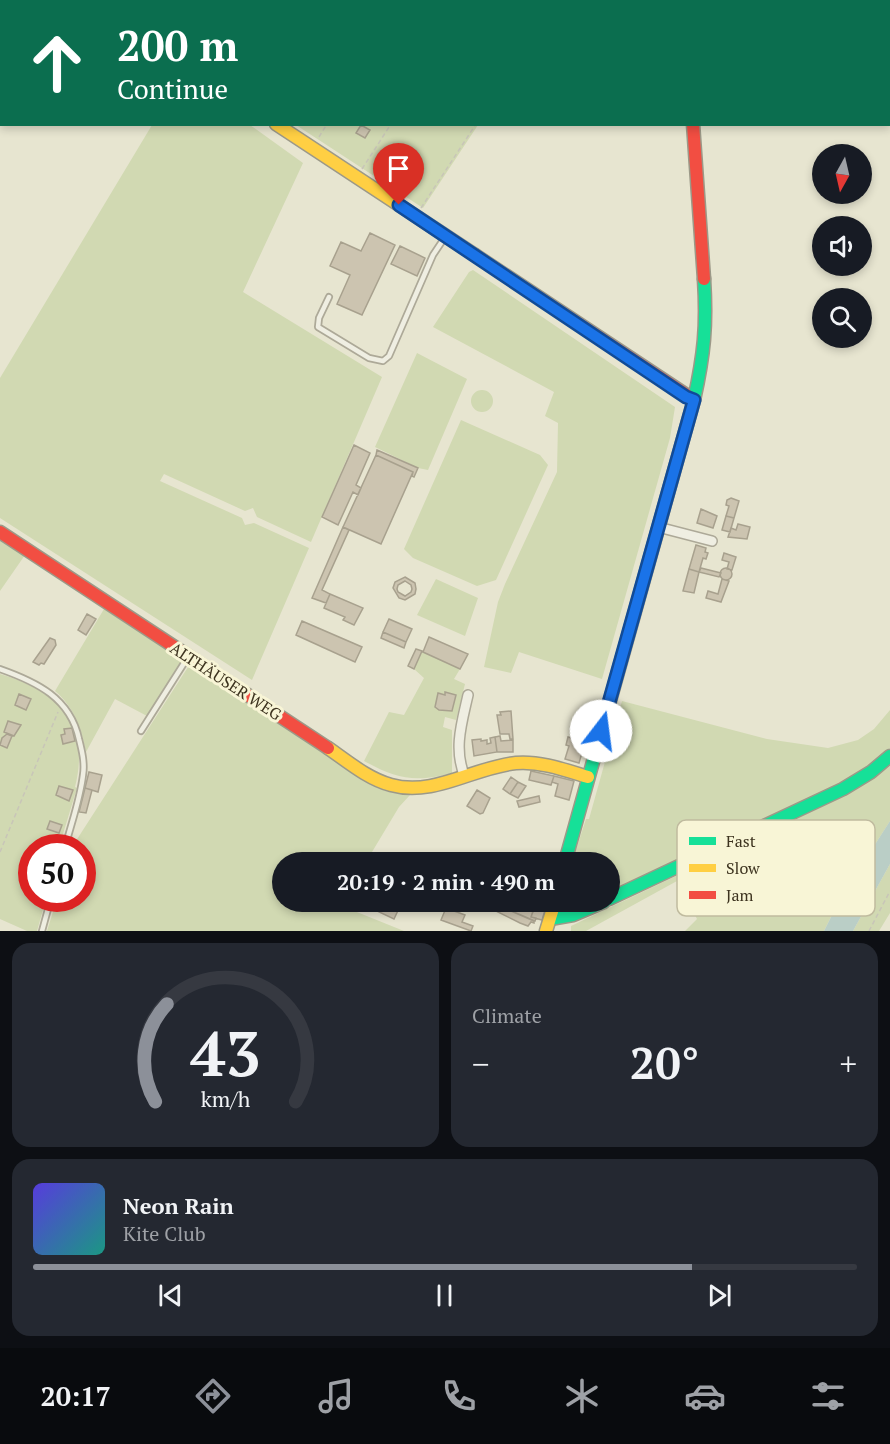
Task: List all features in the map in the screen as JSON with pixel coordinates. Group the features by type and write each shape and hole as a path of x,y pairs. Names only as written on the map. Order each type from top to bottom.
{"street":[{"path":"279,126 446,235 686,397 694,400"},
{"path":"568,852 694,400 703,358 707,320 693,126"},
{"path":"658,527 712,541"},
{"name":"ALTHÄUSER WEG","path":"0,532 381,783 400,788 418,788 503,765 523,763 550,765 588,777"},
{"path":"465,777 460,761 459,746 468,695"},
{"path":"777,820 849,786 890,756"},
{"path":"620,894 677,867"},
{"path":"548,925 580,912"}],"lane":[{"path":"329,297 319,318 318,327 369,358 383,361 389,356 433,255 446,235"},
{"path":"141,731 189,656"},
{"path":"0,669 34,683 63,704 75,724 83,759 80,791 69,834"},
{"path":"42,931 47,912"}],"path":[{"path":"311,148 326,126"},
{"path":"356,177 390,126"},
{"path":"416,216 475,126"},
{"path":"0,852 63,704"},
{"path":"869,931 890,891"}],"green space":[{"path":"151,126 251,126 303,163 243,292 382,377 311,542 257,517 253,508 245,511 164,474 160,481 242,518 245,525 254,523 309,548 252,680 0,518 0,378"},
{"path":"298,126 477,126 423,208"},
{"path":"473,270 675,407 670,438 602,679 519,652 511,673 484,667 498,602 557,472 558,423 545,416 554,392 433,327 469,272"},
{"path":"417,353 467,379 428,470 418,468 375,447"},
{"path":"482,390 490,393 493,401 490,409 482,412 474,409 471,401 474,393"},
{"path":"461,420 540,455 548,465 496,580 477,586 413,558 404,549"},
{"path":"0,538 25,555 0,591"},
{"path":"436,579 478,598 465,636 417,615"},
{"path":"104,609 182,660 147,716 115,699 86,752 76,718 62,697 55,691"},
{"path":"422,651 460,669 454,679 465,684 456,720 445,717 443,727 452,730 452,773 427,778 406,778 386,772 364,761 389,712 404,715 424,678 414,669"},
{"path":"190,664 353,773 385,791 410,795 399,807 372,852 272,852 272,912 357,912 404,931 47,931 53,912 96,912 96,834 80,834"},
{"path":"0,674 38,690 65,713 74,728 79,765 75,787 77,788 63,834 18,834 18,912 42,912 37,931 27,931 0,919"},
{"path":"622,701 767,739 828,748 858,740 874,729 890,710 890,748 851,779 764,820 677,820 677,861 620,888 620,852 575,852 586,819 589,819"},
{"path":"890,766 890,821 875,844 875,820 793,820 852,792"},
{"path":"890,864 890,913 879,931 853,931 861,916 875,916 875,891"},
{"path":"677,875 677,881 586,931 571,931 571,926 600,912 620,912 620,903"},
{"path":"695,916 832,916 824,931 685,931 697,919"}],"shaded area":[{"path":"890,821 890,864 875,891 875,844"},
{"path":"832,916 861,916 853,931 824,931"}],"building":[{"path":"360,126 370,130 365,138 356,133"},
{"path":"370,233 395,245 362,315 337,304 350,275 330,266 341,242 361,251"},
{"path":"400,246 425,258 417,276 391,264"},
{"path":"354,445 370,453 356,485 361,488 358,495 353,492 338,525 322,517"},
{"path":"377,450 418,468 414,477 413,472 376,455"},
{"path":"376,455 413,472 381,544 343,527"},
{"path":"731,498 739,501 734,518 726,516 729,506 726,505 727,500"},
{"path":"701,509 717,516 713,528 697,523"},
{"path":"726,516 734,518 730,532 722,530"},
{"path":"738,524 750,527 747,539 728,537 731,528 736,530"},
{"path":"343,527 349,530 322,590 330,594 326,603 312,598"},
{"path":"696,545 706,548 705,552 708,553 706,559 703,558 699,572 689,569"},
{"path":"724,553 736,557 732,570 727,569 729,562 722,560"},
{"path":"701,568 721,573 719,577 699,572"},
{"path":"728,568 732,574 728,580 724,580 720,572"},
{"path":"689,569 699,572 694,593 683,591"},
{"path":"405,577 415,583 415,594 405,600 399,598 393,588 395,582","holes":["405,581 411,585 411,592 405,596 398,592 398,585"]},
{"path":"722,579 729,581 721,602 706,598 708,591 718,594"},
{"path":"330,594 363,608 354,625 343,620 345,617 324,608"},
{"path":"87,614 96,619 86,635 78,630"},
{"path":"389,619 412,629 406,642 383,632"},
{"path":"302,621 362,647 355,662 296,635"},
{"path":"383,632 406,642 404,648 381,638"},
{"path":"429,637 468,654 460,669 423,652"},
{"path":"50,638 55,640 56,645 44,664 39,665 33,662"},
{"path":"416,649 422,651 414,669 408,666"},
{"path":"445,692 456,695 452,711 439,710 435,707 438,693 445,695"},
{"path":"19,694 31,699 26,710 15,705"},
{"path":"511,711 513,739 510,739 509,734 500,734 497,715 501,715 500,712"},
{"path":"8,721 21,725 14,736 4,732"},
{"path":"72,728 75,741 63,744 61,735 65,734 64,729"},
{"path":"574,731 587,735 579,763 565,759 569,746 566,745 568,737 572,738"},
{"path":"7,734 12,736 7,748 0,745 2,738"},
{"path":"500,736 501,741 513,740 513,752 497,752 495,737"},
{"path":"495,737 497,752 474,756 472,740 487,740 487,744 491,743 490,738"},
{"path":"531,771 554,776 551,785 529,780"},
{"path":"89,772 102,775 98,792 85,788"},
{"path":"554,776 574,781 569,800 555,796 558,784 552,782"},
{"path":"511,777 518,782 510,794 503,789"},
{"path":"518,782 526,786 518,798 510,794"},
{"path":"59,786 73,790 69,801 56,795"},
{"path":"85,788 92,790 86,813 79,812"},
{"path":"477,790 490,798 483,813 480,814 467,806"},
{"path":"539,796 540,802 519,807 517,801"},
{"path":"50,821 62,825 59,833 47,829"},
{"path":"379,912 397,912 394,919"},
{"path":"444,912 457,912 465,915 462,922 473,926 471,931 441,920"},
{"path":"498,912 513,912 534,921 528,926"},
{"path":"514,912 533,912 531,917 536,918 535,921"},
{"path":"533,912 544,912 542,920 531,917"}],"traffic: fast":[{"path":"568,852 694,400 704,340 704,279"},
{"path":"777,820 843,789 871,772 890,756"},
{"path":"620,894 677,867"},
{"path":"550,919 580,912"}],"traffic: slow":[{"path":"279,126 475,255"},
{"path":"328,748 374,779 407,788 438,784 516,763 544,765 588,777"},
{"path":"546,931 552,912"}],"traffic: jam":[{"path":"693,126 704,279"},
{"path":"475,255 694,400"},
{"path":"0,532 328,748"}],"route":[{"path":"399,205 686,397 694,400 601,731"}]}
